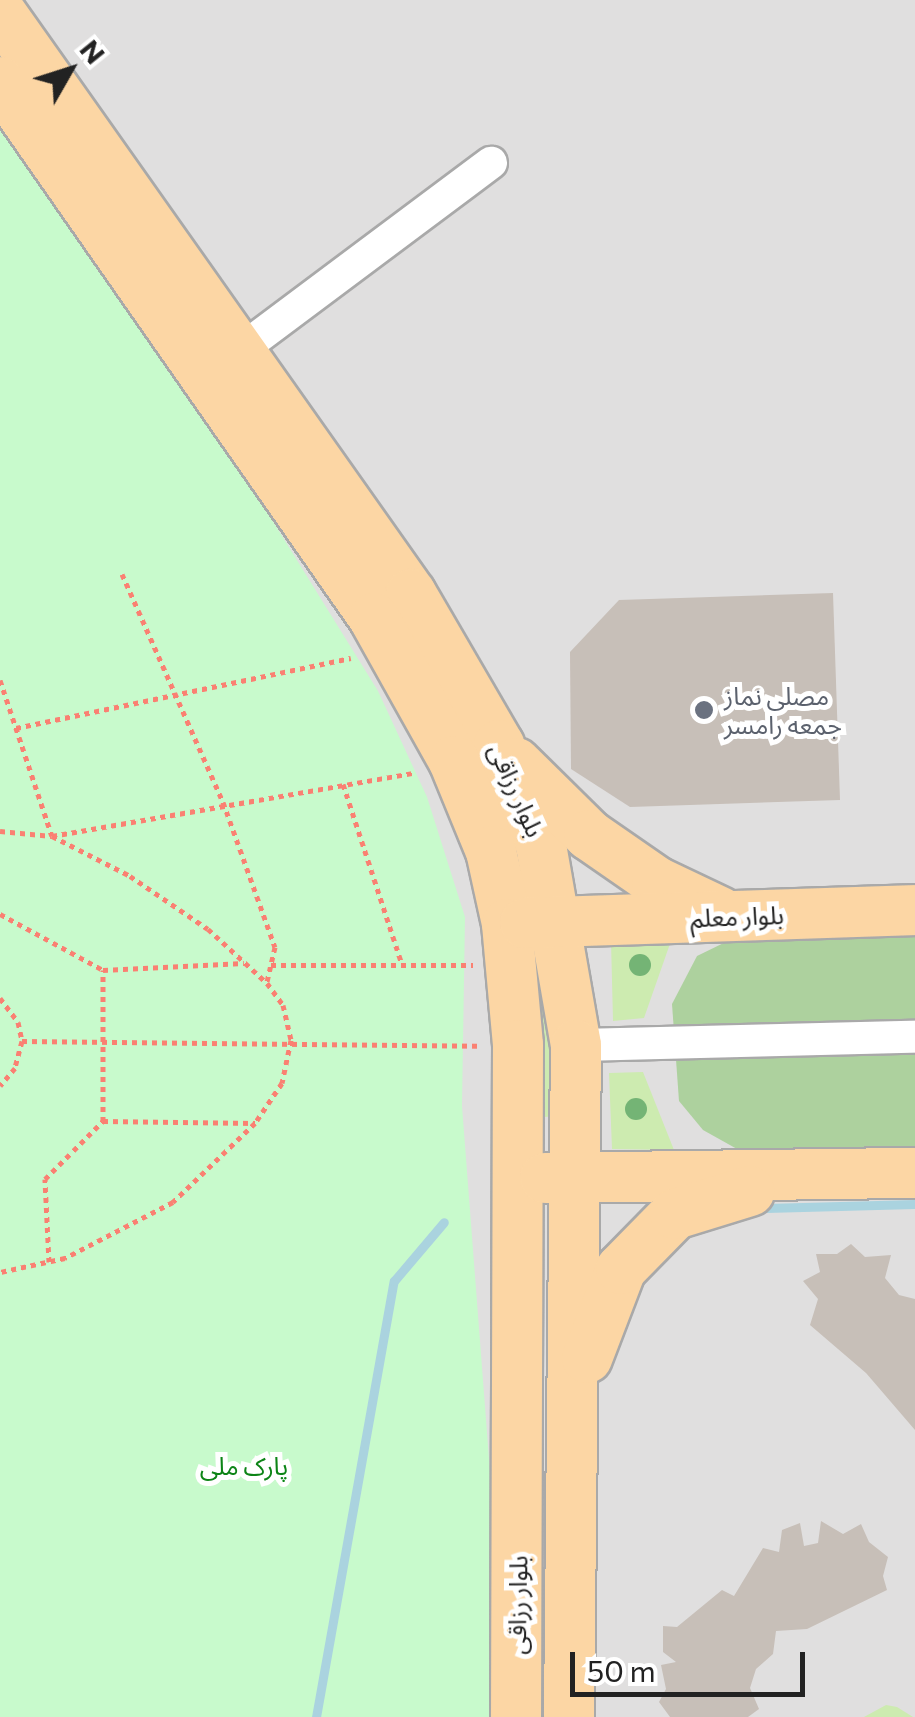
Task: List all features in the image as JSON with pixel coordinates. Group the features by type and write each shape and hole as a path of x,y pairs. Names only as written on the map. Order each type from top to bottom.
{"main road":[{"name":"بلوار رزاقی","path":"0,12 242,349 410,594 499,746 541,845 558,920 576,1045 578,1177 570,1717"},
{"name":"بلوار رزاقی","path":"0,82 374,618 454,761 491,851 507,924 518,1045 521,1178 516,1717"},
{"path":"499,746 589,835 657,882 729,917"},
{"name":"بلوار معلم","path":"507,924 915,910"},
{"path":"521,1178 915,1173"},
{"path":"576,1386 621,1269 675,1214 799,1176"}],"street":[{"path":"242,349 491,163"},
{"path":"576,1045 915,1037"}],"path":[{"path":"122,574 223,802 275,947 267,983"},
{"path":"16,728 174,692 368,655"},
{"path":"0,680 52,836 130,876 208,929 267,983 283,1005 291,1040 282,1083 255,1123 173,1202 49,1262 0,1272"},
{"path":"0,831 52,836 223,802 422,772"},
{"path":"343,784 402,965"},
{"path":"0,914 104,970 244,963"},
{"path":"271,965 474,965"},
{"path":"49,1262 45,1180 102,1121 104,970"},
{"path":"0,998 18,1022 22,1041 15,1068 0,1086"},
{"path":"22,1041 291,1040 518,1045"},
{"path":"102,1121 255,1123"}],"shaded area":[{"path":"0,0 915,0 915,1717 0,1717"}],"green space":[{"name":"پارک ملی","path":"0,126 243,473 378,691 427,797 465,917 462,1106 494,1524 495,1717 0,1717"},
{"path":"915,931 915,1148 746,1154 703,1130 679,1101 672,1004 697,956 736,937"},
{"path":"672,938 644,1018 613,1021 611,941"},
{"path":"548,957 561,1116 543,1117 530,959"},
{"path":"643,1072 674,1150 612,1149 609,1073"},
{"path":"886,1705 897,1707 913,1717 864,1717"}],"building":[{"name":"مصلی نماز جمعه رامسر","path":"833,593 840,800 630,807 571,769 570,652 619,600"},
{"path":"851,1244 865,1257 891,1255 885,1278 899,1295 915,1299 915,1430 866,1373 810,1325 818,1299 803,1281 820,1272 816,1254 837,1254"},
{"path":"821,1521 843,1534 861,1524 869,1542 888,1557 883,1576 887,1590 807,1629 776,1631 773,1654 756,1669 750,1688 759,1709 748,1717 670,1717 659,1702 666,1689 661,1665 676,1662 663,1652 663,1626 677,1627 722,1590 734,1596 763,1548 779,1552 782,1530 800,1523 804,1546 818,1543"}],"waterway":[{"path":"766,1208 915,1204"},
{"path":"316,1717 394,1281 444,1222"}],"place":[{"name":"مصلی نماز جمعه رامسر","path":"704,710"}]}
